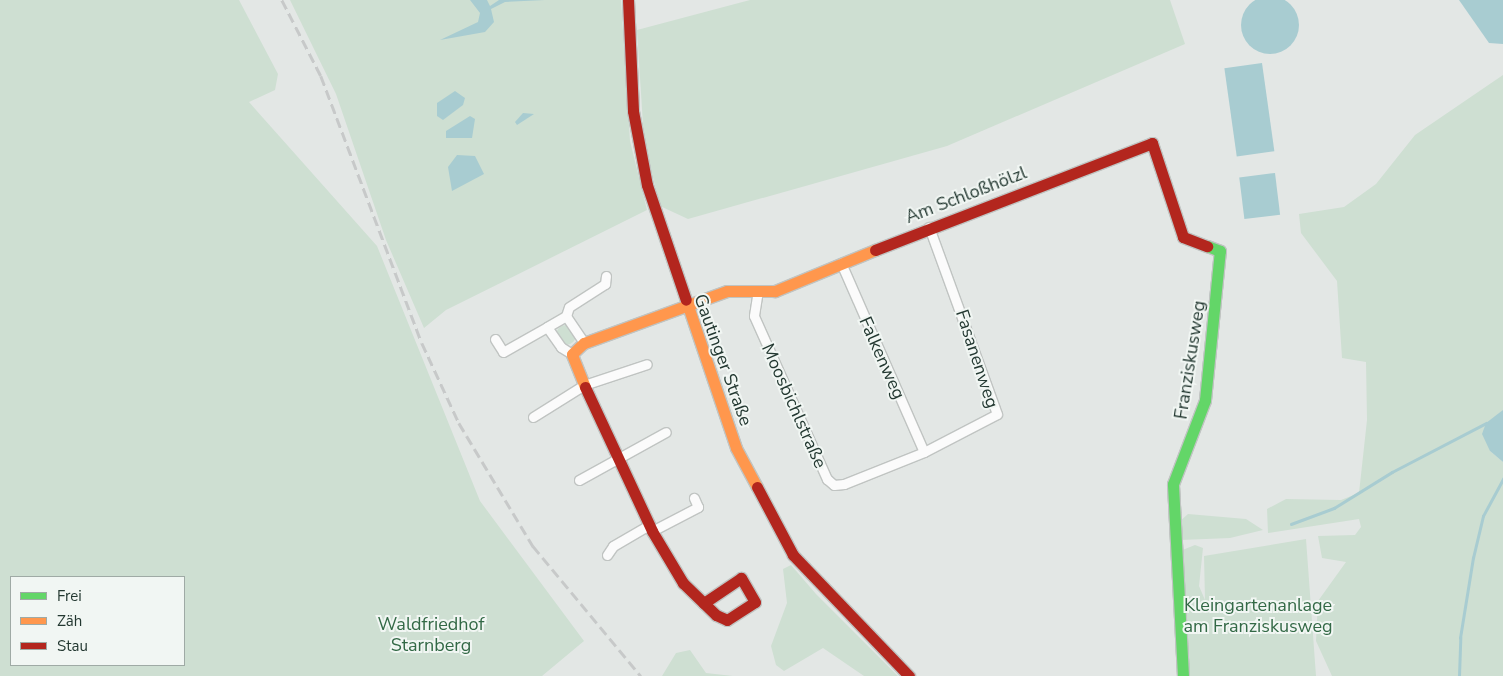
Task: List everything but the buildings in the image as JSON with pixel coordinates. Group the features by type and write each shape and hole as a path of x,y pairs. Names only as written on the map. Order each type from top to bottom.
{"street":[{"name":"Gautinger Straße","path":"628,0 638,144 686,308 736,448 793,555 909,676"},
{"name":"Am Schloßhölzl","path":"584,343 686,308 727,290 775,291 929,227 1152,143 1183,237 1195,243"},
{"name":"Fasanenweg","path":"924,452 997,414 929,227"},
{"name":"Franziskusweg","path":"1183,676 1173,484 1205,400 1220,251 1214,245 1195,243"},
{"name":"Falkenweg","path":"841,263 924,452"},
{"path":"495,339 503,352 566,316 569,307 605,284 606,276"},
{"name":"Moosbichlstraße","path":"758,290 754,316 827,479 844,484 924,452"},
{"path":"566,316 584,343 572,354"},
{"path":"547,327 561,347 572,354 584,385 650,528 673,568 704,604"},
{"path":"533,417 584,385 647,364"},
{"path":"579,480 666,432"},
{"path":"607,555 613,546 698,506 694,498"}],"green space":[{"name":"Waldfriedhof Starnberg","path":"0,0 239,0 278,74 275,90 249,102 377,246 480,501 584,641 542,676 0,676"},
{"path":"290,0 621,0 630,141 647,210 446,310 424,328 386,240 336,94"},
{"path":"750,0 1170,0 1185,44 947,146 688,219 660,206 644,141 637,30"},
{"path":"1503,75 1503,410 1490,451 1503,462 1503,676 1332,676 1316,641 1318,601 1346,562 1322,558 1318,536 1355,535 1361,527 1359,519 1268,533 1267,509 1286,499 1341,500 1359,493 1367,420 1366,362 1342,358 1337,281 1301,233 1299,214 1344,207 1376,184 1415,135"},
{"path":"566,325 573,328 576,335 573,342 566,345 559,342 556,335 559,328"},
{"path":"1188,514 1246,519 1263,530 1230,538 1181,540 1179,522"},
{"name":"Kleingartenanlage am Franziskusweg","path":"1306,539 1316,676 1184,676 1180,551 1195,545 1203,548 1199,586 1205,600 1204,556"},
{"path":"791,565 816,594 898,676 864,676 823,648 784,671 776,665 771,646 787,603 783,569"},
{"path":"690,650 706,673 733,676 662,676 676,653"}],"water":[{"path":"1257,-1 1283,-1 1291,4 1299,19 1299,31 1291,46 1276,54 1264,54 1249,46 1241,31 1243,14 1249,4"},
{"path":"470,0 487,0 490,6 499,0 545,0 505,2 491,9 494,22 485,32 440,40 478,22 480,13"},
{"path":"1459,0 1503,0 1503,44 1489,43"},
{"path":"1262,63 1274,151 1237,156 1224,68"},
{"path":"455,91 465,98 463,105 443,120 437,116 437,103"},
{"path":"523,113 534,114 517,125 515,122"},
{"path":"470,116 475,119 472,138 446,138 446,131"},
{"path":"457,155 475,156 484,174 452,191 448,167"},
{"path":"1275,173 1280,215 1244,219 1239,177"},
{"path":"1503,410 1503,462 1490,451 1482,434 1486,423"}],"waterway":[{"path":"1291,524 1334,508 1392,472 1486,423"},
{"path":"1459,676 1460,638 1473,558 1483,516 1503,479"}],"railway":[{"path":"282,0 321,76 422,343 459,423 533,546 641,676"}],"traffic: fast":[{"path":"1183,676 1173,484 1205,400 1220,251 1207,246"}],"traffic: slow":[{"path":"585,387 572,354 584,343 727,291 775,291 875,250"},
{"path":"686,300 736,448 757,487"}],"traffic: jam":[{"path":"628,0 633,111 647,185 686,300"},
{"path":"875,250 1152,143 1183,237 1207,246"},
{"path":"585,387 652,531 683,583 716,615 727,620 755,602 741,578 704,603"},
{"path":"757,487 793,555 909,676"}]}
